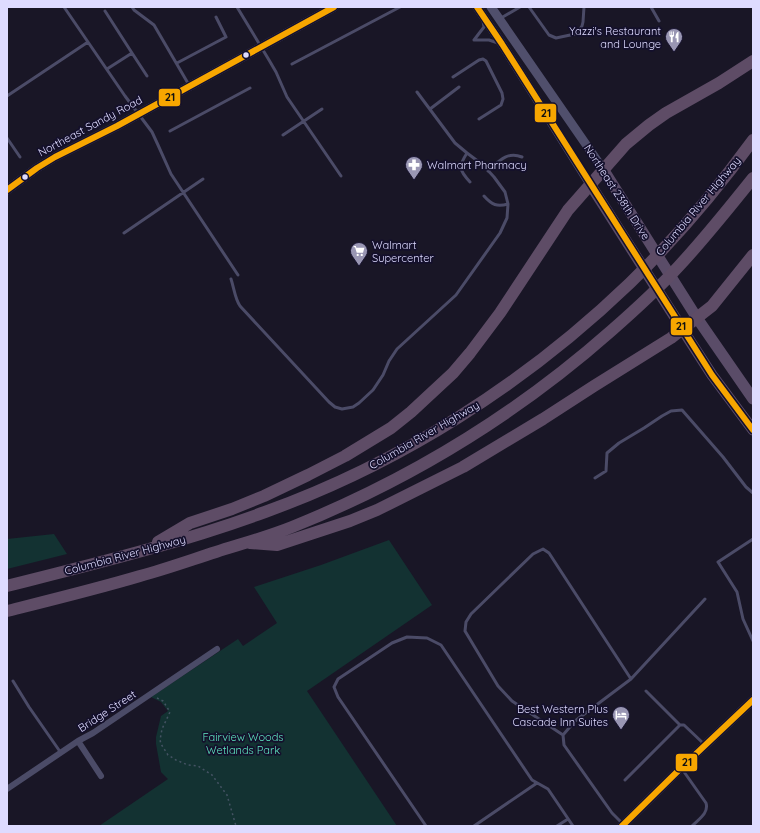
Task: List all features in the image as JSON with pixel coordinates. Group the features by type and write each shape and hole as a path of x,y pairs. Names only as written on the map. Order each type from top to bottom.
{"highway":[{"path":"144,551 190,523 232,509 264,496 346,456 391,428 411,412 453,373 470,353 500,313 568,210 626,144 666,113 719,83 753,61"},
{"name":"Columbia River Highway","path":"7,586 144,551 189,538 260,514 334,484 406,448 440,428 493,394 525,371 592,318 631,282 691,219 753,140"},
{"name":"Northeast 238th Drive","path":"603,169 697,318 753,399"},
{"name":"Columbia River Highway","path":"7,610 139,576 290,528 383,486 413,470 456,445 555,378 627,317 651,294 713,228 753,178"},
{"name":"Northeast 238th Drive","path":"590,184 712,375 753,430"},
{"path":"243,543 277,545 331,528 377,510 463,467 671,338 712,306 753,255"}],"main road":[{"name":"Northeast Sandy Road","path":"7,190 55,157 117,126 334,7"},
{"name":"Northeast 238th Drive","path":"477,7 590,184"},
{"name":"Northeast 238th Drive","path":"491,7 603,169"},
{"path":"623,826 681,768 753,700"}],"street":[{"name":"Bridge Street","path":"7,789 217,649"},
{"path":"78,741 101,776"}],"lane":[{"path":"64,7 152,132 171,174 238,275"},
{"path":"132,7 154,25 190,86"},
{"path":"237,7 276,72 287,97 341,176"},
{"path":"292,64 400,7"},
{"path":"500,19 520,7"},
{"path":"529,7 549,36 556,38 578,32 582,26 584,7"},
{"path":"651,7 659,21"},
{"path":"105,11 147,76"},
{"path":"483,15 484,27 474,40 489,40 502,44"},
{"path":"176,63 226,37 216,17"},
{"path":"7,96 88,42"},
{"path":"107,69 132,53"},
{"path":"453,77 479,60 482,59 486,61 502,93 503,99 500,105 479,119"},
{"path":"430,109 459,87"},
{"path":"170,131 250,88"},
{"path":"231,279 237,302 240,306 329,402 342,409 353,407 373,390 397,349 456,295 500,233 507,218 508,204 505,192 483,165 455,143 417,92"},
{"path":"283,136 322,109"},
{"path":"7,138 20,157"},
{"path":"467,153 461,165 461,170 470,182"},
{"path":"488,171 504,157 509,155 522,157"},
{"path":"124,233 203,179"},
{"path":"484,196 489,202 499,206 508,204"},
{"path":"595,478 606,471 607,453 619,443 671,411 682,410 746,487 753,493"},
{"path":"753,539 718,562 738,592 743,620 753,641"},
{"path":"563,734 512,702 498,686 465,631 466,622 471,614 534,554 542,550 549,552 631,679"},
{"path":"623,826 612,813 564,745 563,734 575,721 631,679 705,599"},
{"path":"426,826 338,697 334,687 338,679 392,643 407,637 426,638 441,645 532,780 548,789 573,826"},
{"path":"13,681 61,753"},
{"path":"646,691 680,725 684,725 706,746"},
{"path":"625,780 680,725"},
{"path":"681,768 706,802 707,807 706,812 692,826"},
{"path":"474,826 537,783"},
{"path":"557,826 568,819"}],"path":[{"path":"151,694 163,701 170,712 162,729 160,740 168,755 176,760 198,766 212,775 228,795 236,826"}],"green space":[{"path":"54,534 67,554 7,569 7,539"},
{"name":"Fairview Woods Wetlands Park","path":"389,540 432,605 307,691 397,826 99,826 168,779 161,772 156,737 161,716 168,711 161,702 151,697 238,639 243,646 277,623 254,587 321,565"}],"transit line":[{"name":"21","path":"7,190 55,157 117,126 334,7"},
{"name":"21","path":"477,7 712,375 753,430"},
{"name":"21","path":"622,826 753,700"}],"place":[{"name":"Yazzi's Restaurant and Lounge","path":"674,52"},
{"name":"Walmart Pharmacy","path":"414,180"},
{"name":"Walmart Supercenter","path":"359,266"},
{"name":"Best Western Plus Cascade Inn Suites","path":"621,730"}]}
